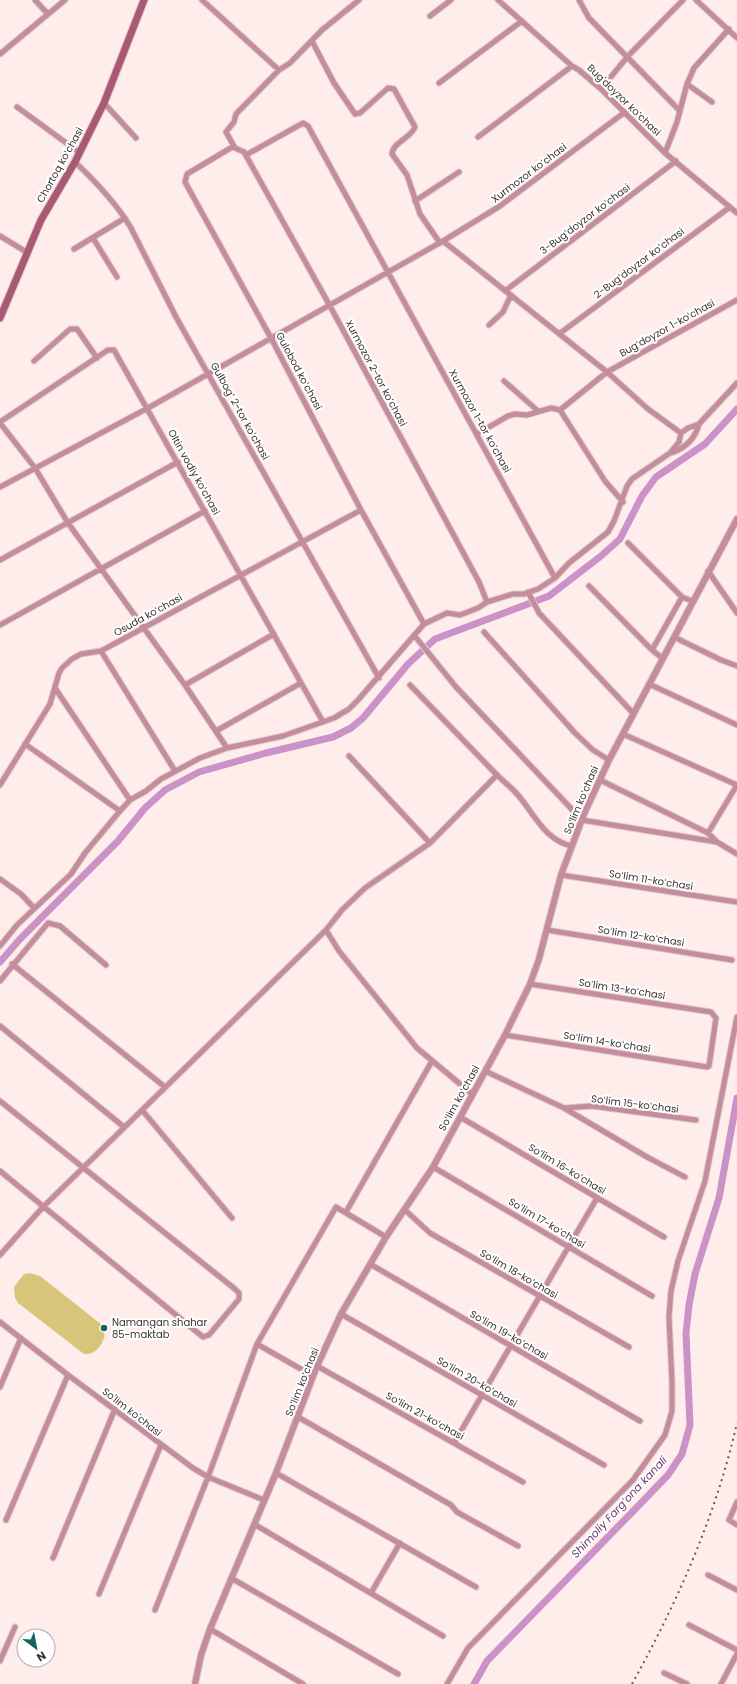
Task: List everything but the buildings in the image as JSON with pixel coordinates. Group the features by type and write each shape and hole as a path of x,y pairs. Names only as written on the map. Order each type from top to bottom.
{"main road":[{"name":"Chortoq koʻchasi","path":"0,318 41,220 80,153 104,103 144,0"}],"street":[{"path":"36,0 48,14"},
{"path":"0,54 65,0"},
{"path":"202,0 279,70"},
{"path":"246,155 243,151 234,146 226,132 234,122 236,114 279,70 290,63 312,41 359,0"},
{"path":"430,16 451,0"},
{"name":"Bug'doyzor koʻchasi","path":"498,0 572,66 579,70 601,89 665,153 737,213"},
{"path":"579,0 589,18 680,110"},
{"path":"601,89 628,56 683,0"},
{"path":"696,0 737,38"},
{"path":"439,83 522,21"},
{"path":"665,153 677,122 687,84 694,68 729,29"},
{"path":"312,41 334,83 355,114 360,113 388,88 394,89 415,126 412,132 394,149 392,154 407,175 414,201 420,214 442,242 607,372 648,409 682,433"},
{"path":"478,138 572,66"},
{"path":"687,84 712,102"},
{"path":"104,103 136,138"},
{"path":"17,108 80,153"},
{"name":"Xurmozor koʻchasi","path":"0,487 148,408 442,242 500,206 625,112"},
{"name":"Xurmozor 1-tor koʻchasi","path":"246,155 303,123 308,126 555,578"},
{"name":"Gulobod koʻchasi","path":"234,146 187,174 185,182 272,338 361,510 424,624"},
{"name":"Xurmozor 2-tor koʻchasi","path":"246,155 330,306 479,582 488,602"},
{"name":"3-Bugʻdoyzor koʻchasi","path":"506,291 676,161"},
{"name":"Gulbogʻ 2-tor koʻchasi","path":"75,162 94,180 125,218 176,317 379,678"},
{"path":"414,201 459,172"},
{"name":"2-Bugʻdoyzor koʻchasi","path":"559,334 730,207"},
{"path":"74,249 125,218"},
{"path":"0,236 28,253"},
{"path":"93,238 116,276"},
{"path":"489,325 505,310 511,295"},
{"name":"Bugʻdoyzor 1-koʻchasi","path":"560,410 607,372 737,300"},
{"path":"34,361 70,329 74,328 77,329 97,358"},
{"name":"Oltin vodiy koʻchasi","path":"0,422 108,350 114,350 148,408 323,722"},
{"path":"504,381 538,411"},
{"path":"670,453 678,442 682,433 688,428 699,424 737,383"},
{"path":"477,434 508,416 515,414 527,415 551,408 560,410 605,481 623,502"},
{"path":"0,422 34,468 100,569 185,685 227,748"},
{"path":"0,946 17,925 71,874 85,853 130,800 175,771 200,758 227,748 283,736 334,718 349,709 379,678 416,636 424,624 447,613 460,615 478,608 488,602 513,594 529,594 555,578 569,563 608,532 623,502 627,486 632,479 670,453 689,443 697,432 699,424"},
{"path":"0,560 178,462"},
{"name":"Osuda koʻchasi","path":"0,785 50,704 59,673 66,663 81,654 101,651 361,510"},
{"path":"0,625 205,512"},
{"name":"Soʻlim koʻchasi","path":"195,1684 201,1655 210,1629 276,1473 317,1366 341,1314 386,1237 433,1166 505,1035 530,984 572,846 609,760 708,571 737,520"},
{"path":"628,543 682,596 692,601"},
{"path":"708,571 737,613"},
{"path":"589,586 652,650 662,658"},
{"path":"529,594 539,613 633,713"},
{"path":"652,650 682,596"},
{"path":"484,632 575,733 593,750 609,760"},
{"path":"185,685 274,634"},
{"path":"416,636 456,687 582,820 717,842"},
{"path":"674,637 721,660 737,666"},
{"path":"101,651 175,771"},
{"path":"216,731 301,683"},
{"path":"649,684 737,725"},
{"path":"410,685 518,795 540,826 561,844 572,846"},
{"path":"55,688 130,800"},
{"path":"623,734 737,785 708,833"},
{"path":"25,744 120,811"},
{"path":"349,756 430,843"},
{"path":"0,1255 43,1207 326,930 342,910 365,888 430,843 497,775"},
{"path":"600,780 708,833 717,842 737,854"},
{"name":"Soʻlim 11-koʻchasi","path":"562,875 737,902"},
{"path":"0,879 21,894 34,908"},
{"path":"0,981 12,964 44,926 51,923 60,926 106,965"},
{"path":"326,930 340,951 417,1048 472,1094"},
{"name":"Soʻlim 12-koʻchasi","path":"547,930 732,960"},
{"path":"12,964 165,1087"},
{"name":"Soʻlim 13-koʻchasi","path":"530,984 711,1012 716,1018 709,1066 707,1068"},
{"path":"447,1684 468,1648 633,1480 665,1435 672,1411 669,1317 672,1290 684,1241 705,1181 737,1017"},
{"path":"0,1026 124,1127"},
{"name":"Soʻlim 14-koʻchasi","path":"505,1035 707,1068"},
{"path":"346,1212 432,1061"},
{"name":"Soʻlim 15-koʻchasi","path":"485,1072 564,1108 592,1106 696,1120"},
{"path":"0,1101 238,1293 237,1302 209,1335 203,1337 0,1171"},
{"path":"564,1108 647,1157 685,1177"},
{"path":"142,1110 232,1218"},
{"name":"Soʻlim 16-koʻchasi","path":"460,1117 664,1237"},
{"name":"Soʻlim 17-koʻchasi","path":"433,1166 652,1296"},
{"path":"454,1444 597,1198"},
{"path":"155,1610 208,1477 257,1344 336,1207 386,1237"},
{"name":"Soʻlim 18-koʻchasi","path":"405,1210 430,1233 629,1347"},
{"name":"Soʻlim 19-koʻchasi","path":"370,1264 640,1421"},
{"name":"Soʻlim 20-koʻchasi","path":"341,1314 604,1465"},
{"name":"So'lim ko'chasi","path":"0,1322 68,1376 115,1409 160,1445 208,1477 264,1500"},
{"path":"0,1387 21,1338"},
{"path":"257,1344 313,1376"},
{"name":"Soʻlim 21-koʻchasi","path":"317,1366 523,1482"},
{"path":"6,1520 68,1376"},
{"path":"52,1558 115,1409"},
{"path":"298,1417 451,1505 457,1512 518,1546"},
{"path":"99,1594 160,1445"},
{"path":"276,1473 476,1587"},
{"path":"737,1502 729,1520 737,1525"},
{"path":"254,1524 443,1636"},
{"path":"371,1593 400,1543"},
{"path":"708,1576 737,1590"},
{"path":"231,1578 398,1674"},
{"path":"689,1626 737,1650"},
{"path":"0,1661 15,1627"},
{"path":"210,1629 303,1684"},
{"path":"721,1684 737,1654"},
{"path":"664,1672 687,1684"}],"shaded area":[{"path":"30,1273 40,1276 102,1325 104,1335 98,1349 89,1354 84,1354 18,1303 15,1298 14,1287 24,1274"}],"waterway":[{"path":"0,962 20,939 118,841 145,808 165,790 199,772 266,753 333,737 351,728 363,718 408,664 435,639 549,596 601,556 620,539 642,496 656,477 705,444 737,409"},
{"name":"Shimoliy Fargʻona kanali","path":"474,1684 487,1661 668,1475 682,1454 690,1425 686,1333 689,1305 695,1274 719,1198 737,1098"}],"railway":[{"path":"632,1684 665,1621 694,1557 718,1491 737,1423"}],"place":[{"name":"Namangan shahar 85-maktab","path":"104,1328"}]}
